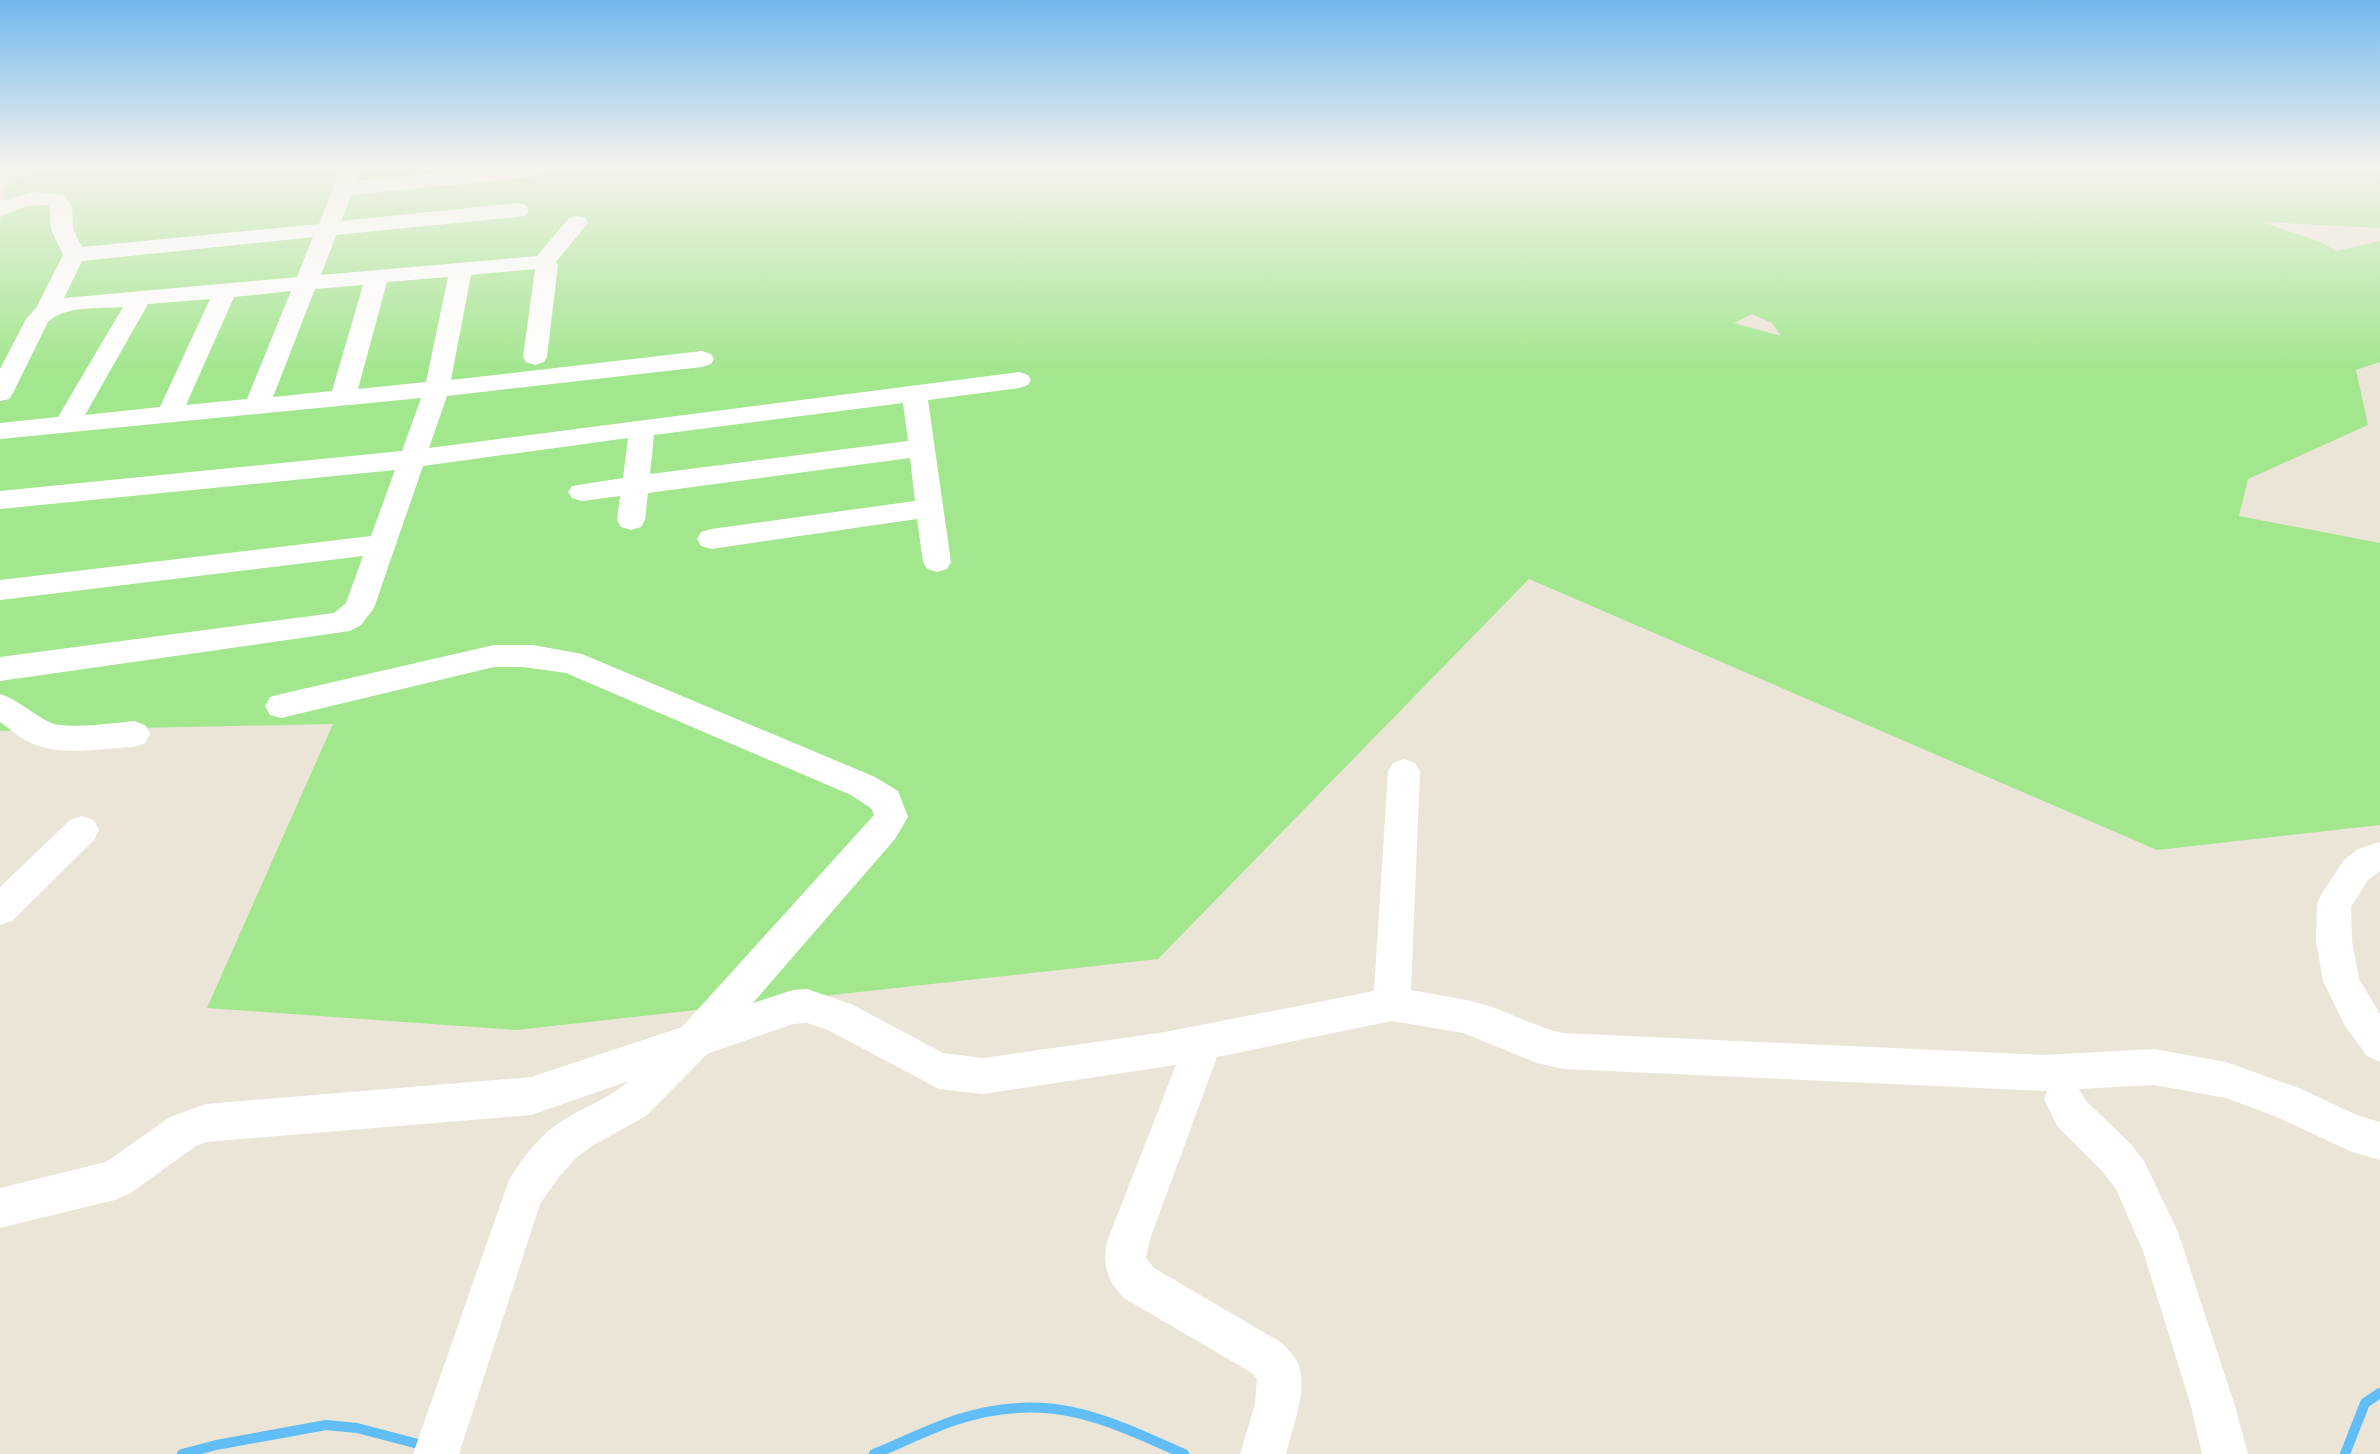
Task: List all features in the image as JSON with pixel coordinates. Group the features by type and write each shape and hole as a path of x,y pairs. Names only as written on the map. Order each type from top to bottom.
{"street":[{"path":"65,235 74,255"},
{"path":"74,255 269,235"},
{"path":"257,406 324,235"},
{"path":"46,311 65,305 543,263 567,235"},
{"path":"0,393 74,255"},
{"path":"535,357 547,265 543,263"},
{"path":"0,669 340,623 351,617 359,608 414,459 439,379 461,269"},
{"path":"343,398 377,277"},
{"path":"169,415 225,291"},
{"path":"66,424 139,299"},
{"path":"0,431 343,398 535,357 577,355"},
{"path":"439,379 702,359"},
{"path":"0,500 414,459 1019,380"},
{"path":"914,393 937,562"},
{"path":"631,520 642,428"},
{"path":"582,492 922,448"},
{"path":"711,539 930,508"},
{"path":"0,590 383,544"},
{"path":"281,706 494,656 536,656 571,663 863,786 886,801 891,817 883,829 698,1039 637,1099 603,1121 570,1138 542,1163 523,1194 436,1454"},
{"path":"0,706 42,734 62,738 134,734"},
{"path":"1392,1004 1404,772"},
{"path":"0,910 82,830"},
{"path":"2380,856 2370,859 2356,870 2334,904 2334,940 2341,981 2358,1014 2380,1044"},
{"path":"0,1208 115,1180 183,1131 207,1123 531,1096 792,1007 807,1006 838,1016 939,1071 983,1076 1165,1050 1392,1004 1463,1016 1487,1023 1537,1046 1563,1051 2043,1073 2154,1067 2226,1080 2287,1102 2352,1133 2380,1141"},
{"path":"1204,1042 1129,1239 1124,1265 1128,1274 1138,1282 1267,1358 1278,1371 1277,1404 1263,1454"},
{"path":"2062,1099 2072,1114 2116,1157 2130,1175 2163,1247 2213,1406 2225,1454"}],"green space":[{"path":"0,235 2300,235 2321,242 2336,251 2380,241 2380,362 2356,370 2368,425 2248,479 2239,516 2380,543 2380,825 2157,850 1529,579 1158,959 516,1030 207,1008 333,724 0,731","holes":["1752,314 1772,323 1781,336 1734,323"]}],"waterway":[{"path":"2345,1454 2365,1403 2380,1393"},
{"path":"874,1454 959,1419 991,1411 1020,1408 1048,1408 1075,1412 1128,1429 1184,1454"},
{"path":"182,1454 216,1445 326,1425 357,1428 426,1446"}]}
